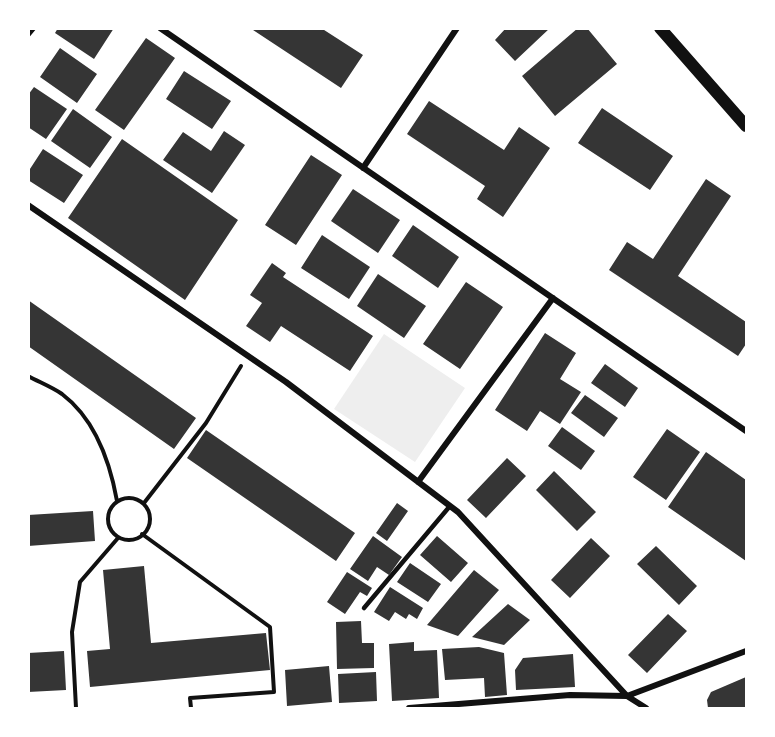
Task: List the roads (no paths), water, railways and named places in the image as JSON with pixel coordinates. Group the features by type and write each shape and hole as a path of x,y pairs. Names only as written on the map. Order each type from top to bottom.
{"main road":[{"path":"660,28 747,126"}],"street":[{"path":"28,34 33,28"},
{"path":"160,28 747,431"},
{"path":"363,168 457,28"},
{"path":"29,207 248,356 450,506 627,696 646,708"},
{"path":"418,482 552,298"},
{"path":"409,708 570,695 627,696 747,651"}],"lane":[{"path":"364,608 450,506"}]}
